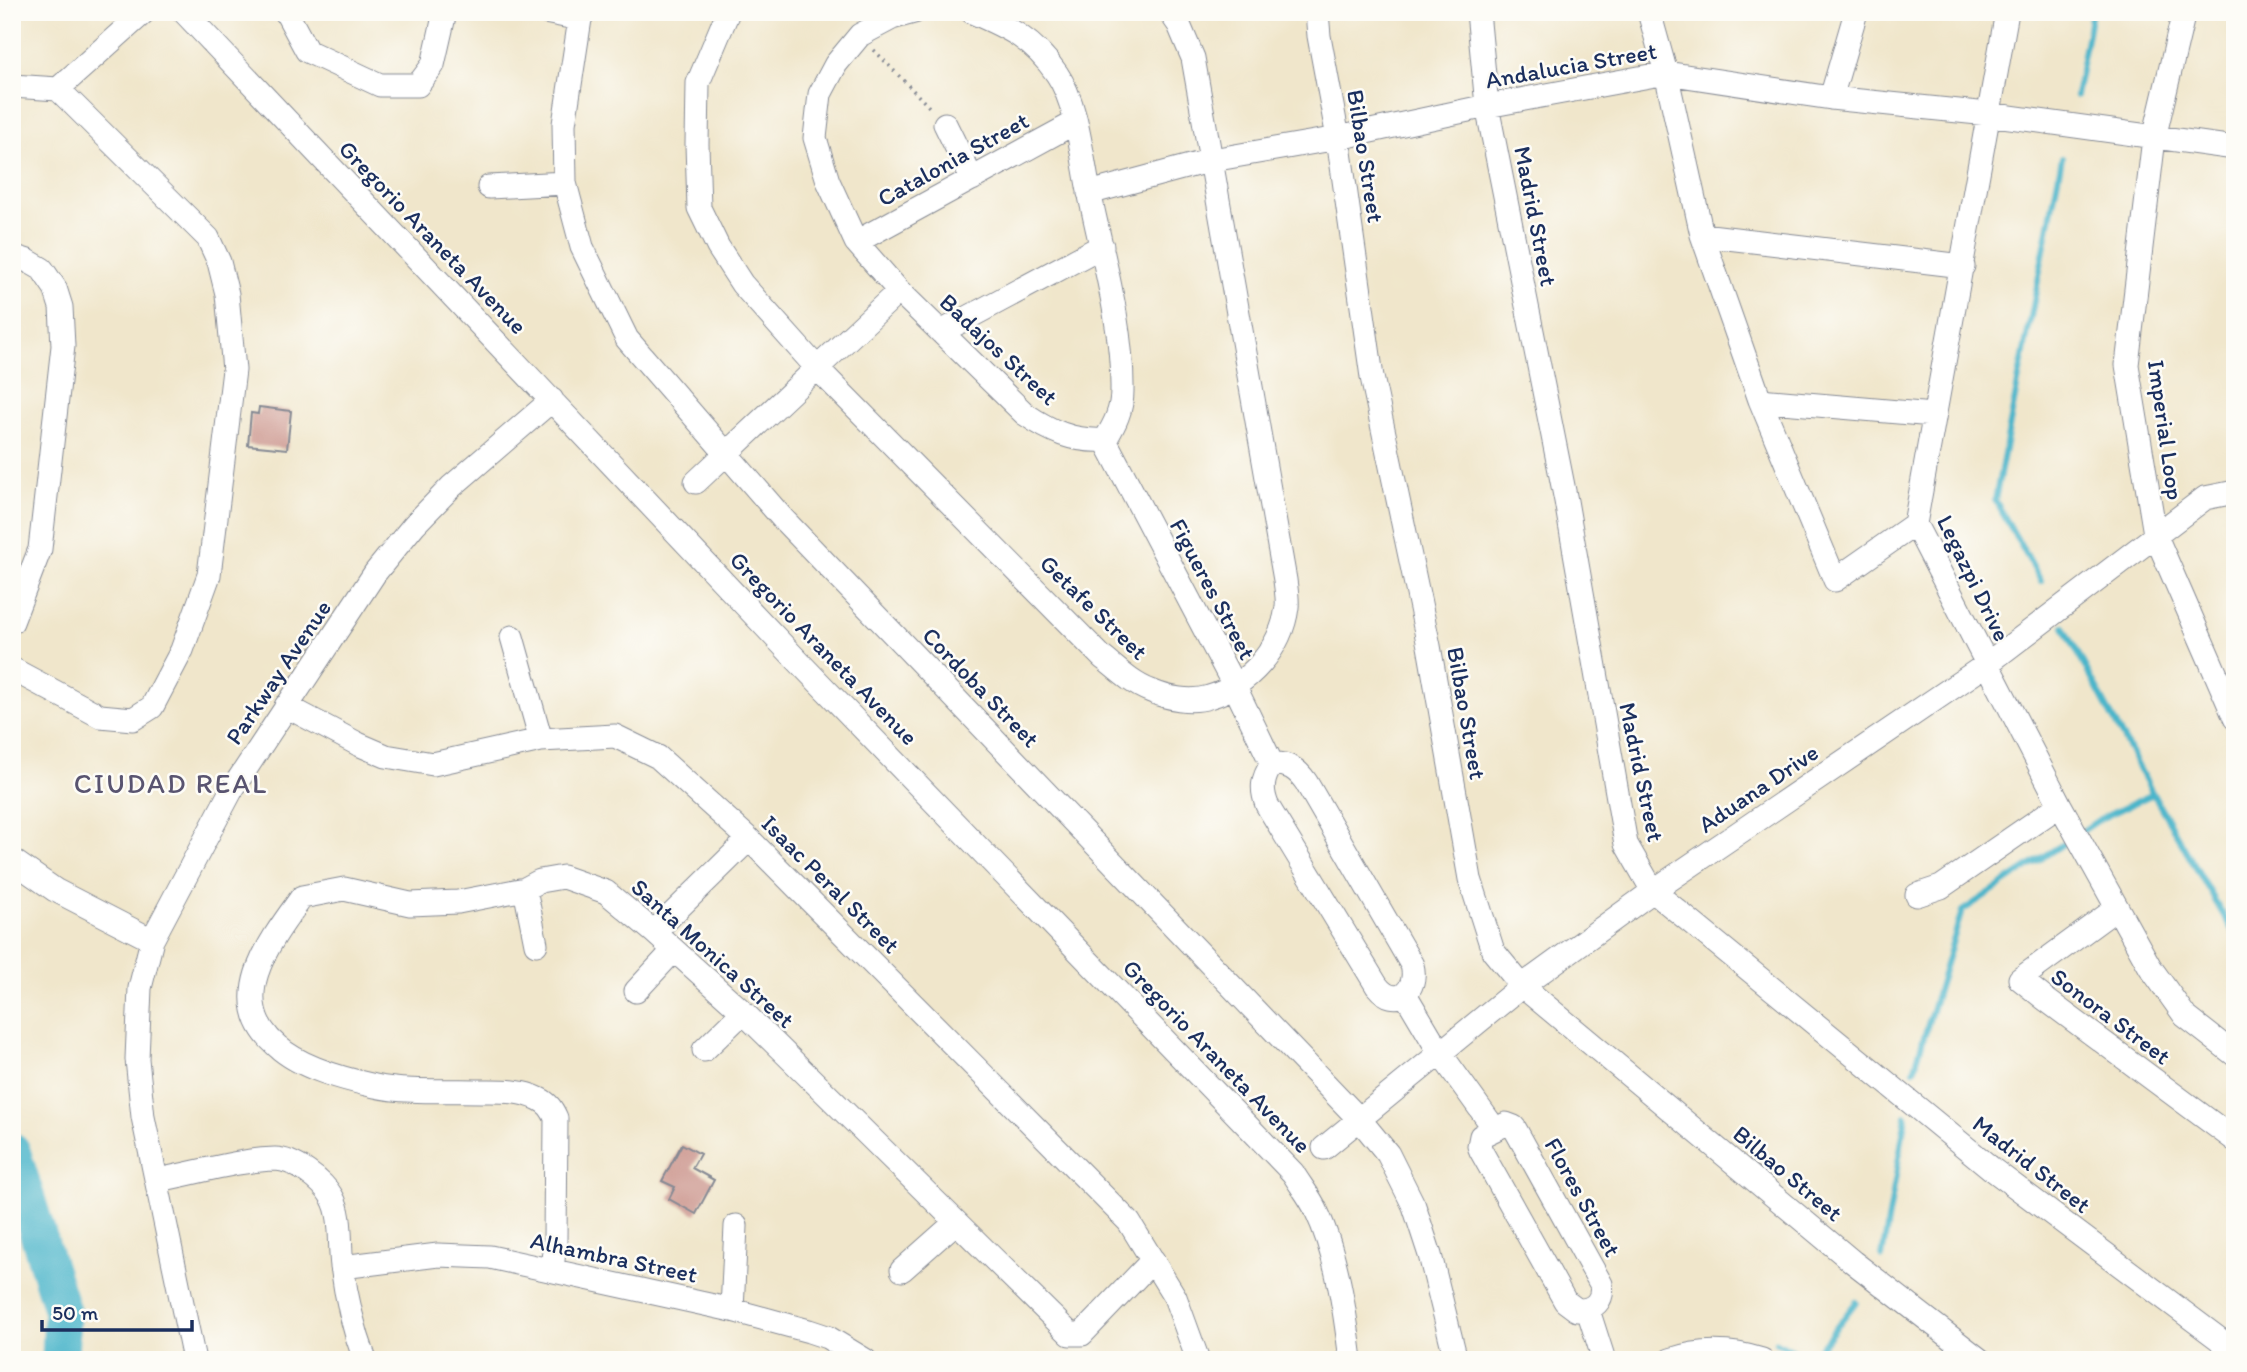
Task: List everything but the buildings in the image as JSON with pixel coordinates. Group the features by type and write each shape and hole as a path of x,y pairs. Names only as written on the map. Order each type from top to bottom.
{"street":[{"path":"58,89 144,12"},
{"name":"Gregorio Araneta Avenue","path":"184,12 795,658 1293,1173 1316,1211 1331,1255 1345,1307 1351,1360"},
{"path":"286,12 307,51 380,85 418,85 433,65 444,12"},
{"path":"545,12 582,16"},
{"name":"Getafe Street","path":"728,12 698,83 699,208 718,247 742,284 817,368 1102,657 1149,691 1174,699 1207,698 1235,687 1267,658 1279,635 1287,607 1283,567 1192,58 1179,25 1170,12"},
{"name":"Badajos Street","path":"914,12 892,18 860,35 836,64 820,94 815,138 828,181 856,242 899,291 1025,414 1046,428 1070,438 1105,440"},
{"path":"972,12 1012,29 1037,49 1058,76 1076,122 1115,318 1122,389 1120,410 1105,440"},
{"name":"Bilbao Street","path":"1317,12 1372,377 1429,646 1469,879 1493,951 1522,986 1853,1262 1980,1360"},
{"name":"Madrid Street","path":"1478,12 1487,106 1566,501 1626,844 1653,891 1992,1169 2235,1351"},
{"path":"1649,12 1666,74 1702,235 1760,400 1835,580 1915,524"},
{"path":"1831,98 1856,12"},
{"name":"Legazpi Drive","path":"2007,12 1915,524 2060,804 2150,967 2185,1016 2235,1055"},
{"name":"Imperial Loop","path":"2184,12 2154,138 2127,365 2155,534 2235,718"},
{"name":"Cordoba Street","path":"582,16 564,124 565,183 582,247 627,339 783,519 1360,1119 1388,1154 1414,1206 1430,1255 1456,1360"},
{"name":"Andalucia Street","path":"1089,193 1212,160 1666,74 1831,98 1988,114 2235,148"},
{"path":"12,86 58,89 208,239 219,262 227,294 234,370 209,575 182,650 152,707 133,719 100,716 12,669"},
{"name":"Catalonia Street","path":"856,242 1076,122"},
{"path":"945,124 972,179"},
{"path":"489,187 565,183"},
{"path":"1702,235 1963,266"},
{"path":"941,332 1102,246"},
{"path":"12,256 42,269 55,288 61,307 64,346 40,549 12,622"},
{"path":"696,482 899,291"},
{"name":"Parkway Avenue","path":"194,1360 144,1117 137,1059 140,988 152,940 230,791 375,573 414,525 451,487 552,400"},
{"path":"1760,400 1933,415"},
{"name":"Figueres Street","path":"1105,440 1235,687 1272,764"},
{"name":"Aduana Drive","path":"1324,1148 1522,986 1653,891 1987,664 2205,498 2235,492"},
{"path":"512,637 541,740"},
{"name":"Isaac Peral Street","path":"286,706 386,756 433,764 541,740 615,736 658,757 749,839 1129,1222 1175,1297 1198,1360"},
{"path":"1272,764 1289,766 1300,773 1320,804 1412,965 1413,982 1405,994 1389,996 1377,986 1267,805 1263,783 1272,764"},
{"path":"1917,895 1941,887 2060,804"},
{"path":"654,932 749,839"},
{"path":"12,860 55,890 152,940"},
{"name":"Santa Monica Street","path":"552,1270 555,1241 556,1118 552,1108 541,1099 507,1091 376,1087 288,1057 264,1035 253,1013 254,979 274,936 302,897 344,889 410,904 447,903 525,889 540,881 563,877 606,892 743,1012 1070,1334 1082,1334 1153,1260"},
{"path":"525,889 536,944"},
{"name":"Sonora Street","path":"2117,908 2020,979 2235,1140"},
{"path":"636,991 674,950"},
{"path":"1405,994 1440,1054 1494,1128 1481,1136 1480,1151 1565,1301 1577,1310 1588,1310 1604,1360"},
{"path":"704,1051 743,1012"},
{"name":"Flores Street","path":"1494,1128 1506,1124 1514,1127 1601,1284 1601,1297 1594,1307 1588,1310"},
{"path":"158,1180 279,1159 313,1175 332,1196 338,1211 342,1267 365,1360"},
{"path":"902,1270 955,1223"},
{"path":"732,1310 736,1226"},
{"name":"Alhambra Street","path":"342,1267 438,1255 490,1257 732,1310 827,1337 865,1360"},
{"path":"1670,1360 1704,1353 1736,1352 1762,1360"}],"path":[{"path":"840,12 945,124"}],"waterway":[{"path":"2076,96 2092,12"},
{"path":"2041,581 1995,500 2062,158"},
{"path":"2064,627 2153,794 2235,935"},
{"path":"2081,832 2100,819 2153,794"},
{"path":"1914,1070 1962,911 2072,838"},
{"path":"1882,1257 1906,1116"},
{"path":"12,1151 62,1311 60,1360"},
{"path":"1811,1360 1856,1302"},
{"path":"1777,1342 1809,1360"}],"district":[{"name":"CIUDAD REAL","path":"171,783"}]}
